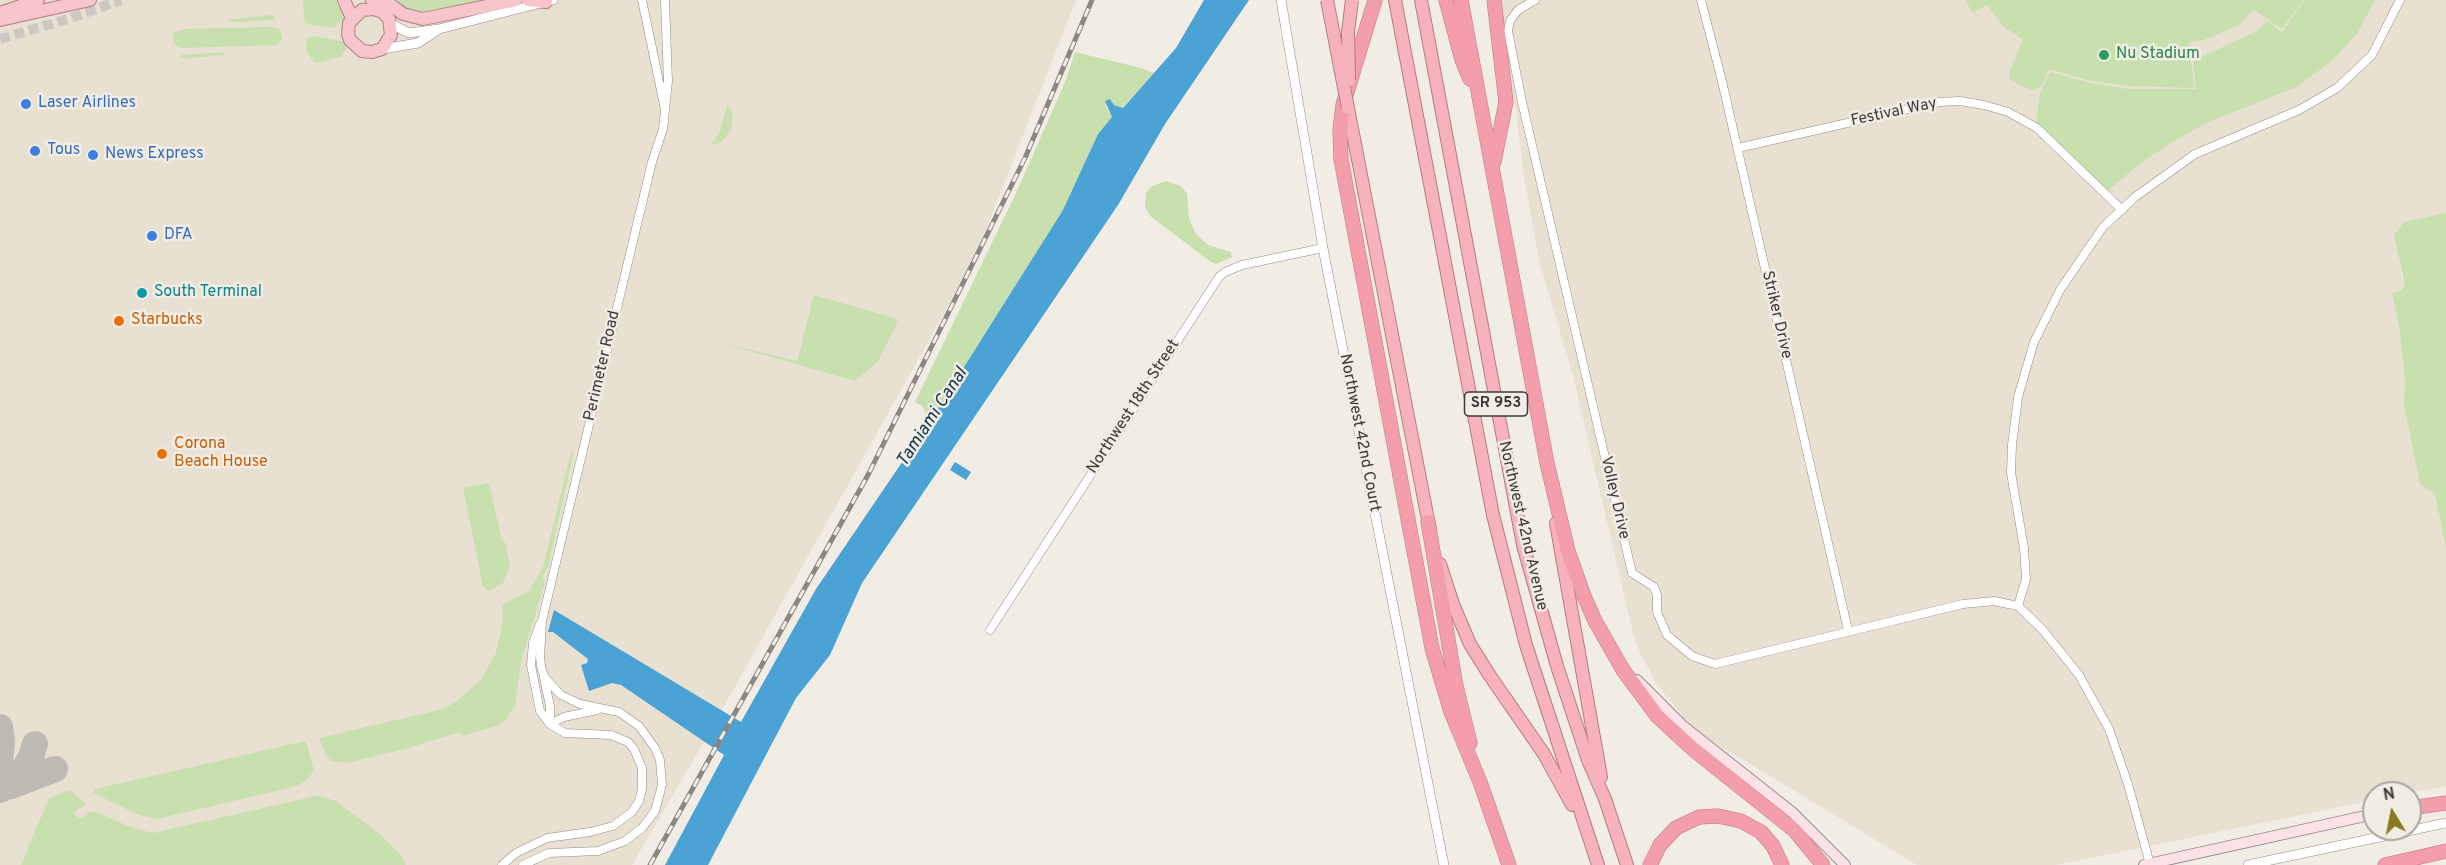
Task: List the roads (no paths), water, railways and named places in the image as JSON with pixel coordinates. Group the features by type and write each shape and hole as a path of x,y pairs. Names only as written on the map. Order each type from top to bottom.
{"highway":[{"path":"1328,0 1428,522 1456,686 1480,782"},
{"path":"1348,108 1348,41 1352,0"},
{"path":"1375,0 1343,105 1340,129 1341,159 1432,648 1453,718 1480,782 1509,865"},
{"name":"Northwest 42nd Avenue","path":"1395,0 1493,515 1526,645 1598,865"},
{"name":"Northwest 42nd Avenue","path":"1421,0 1523,545 1557,666 1588,760 1605,799 1627,865"},
{"path":"1446,0 1462,60 1480,100"},
{"path":"1461,0 1547,463 1562,565 1605,799"},
{"path":"1493,170 1506,102 1494,0"},
{"path":"1547,463 1568,551 1595,621 1623,670 1658,716 1695,752 1794,830 1823,865"},
{"path":"1428,522 1453,604 1470,644 1550,763 1588,838"},
{"path":"2422,806 2446,803"},
{"path":"1650,865 1660,845 1677,828 1692,819 1713,816 1736,819 1755,828 1771,843 1782,865"},
{"path":"2385,865 2446,851"}],"main road":[{"path":"0,13 38,0"},
{"path":"0,20 90,0"},
{"path":"344,0 352,18"},
{"path":"372,0 403,14 423,19 516,0"},
{"path":"528,0 548,1"},
{"path":"382,6 391,24 390,40 382,49 367,52 353,45 348,34 352,18 368,9 382,6"},
{"path":"1595,621 1637,679 1670,715 1793,813 1845,865"},
{"path":"2422,803 2446,796"},
{"path":"2147,864 2362,817"}],"street":[{"name":"Perimeter Road","path":"642,0 666,112"},
{"name":"Perimeter Road","path":"550,724 540,711 532,675 533,643 542,621 666,112 668,81 665,0"},
{"name":"Northwest 42nd Court","path":"1281,0 1323,248 1444,865"},
{"name":"Volley Drive","path":"1535,0 1518,10 1510,21 1508,31 1522,102 1632,573 1654,587 1657,595 1657,612 1667,635 1692,656 1715,664 1963,604 1994,601 2018,606"},
{"name":"Striker Drive","path":"1701,0 1738,148 1848,630"},
{"path":"2147,864 2128,784 2109,729 2079,675 2043,630 2018,606 2026,579 2024,548 2011,473 2012,445 2018,397 2034,342 2060,290 2103,227 2195,154 2300,110 2337,88 2372,55 2400,0"},
{"path":"391,24 409,33 439,29 548,1"},
{"path":"382,49 418,43 439,29"},
{"name":"Festival Way","path":"1738,148 1939,102 1984,105 2008,112 2037,128 2122,210"},
{"name":"Northwest 18th Street","path":"990,630 1219,277 1242,265 1323,248"},
{"name":"Perimeter Road","path":"542,621 540,658 550,706 550,724"},
{"path":"523,865 549,853 598,850 625,841 642,828 655,811 662,785 660,760 655,748 639,726 619,712 570,701 554,689 542,671"},
{"path":"550,724 574,714 606,708"},
{"path":"502,865 516,853 547,838 613,826 632,812 639,801 642,768 634,749 628,742 611,735 565,733 550,724"},
{"path":"2248,865 2446,823"}],"water":[{"name":"Tamiami Canal","path":"1204,0 1249,0 1165,124 1118,205 862,583 830,655 796,698 708,865 665,865 724,755 621,685 612,683 589,691 581,665 587,663 588,659 553,632 548,632 554,610 741,722 816,589 930,421 1063,210 1098,134 1112,117 1105,101 1110,99 1114,105 1123,108 1176,48"},
{"path":"955,462 971,472 966,480 950,470"}],"tunnel":[{"path":"0,39 68,19 121,0"}],"railway":[{"path":"650,865 868,475 1025,158 1092,0"}],"place":[{"name":"Nu Stadium","path":"2104,55"},
{"name":"Laser Airlines","path":"26,104"},
{"name":"Tous","path":"35,151"},
{"name":"News Express","path":"93,155"},
{"name":"DFA","path":"152,236"},
{"name":"South Terminal","path":"142,293"},
{"name":"Starbucks","path":"119,321"},
{"name":"Corona Beach House","path":"162,454"}]}
